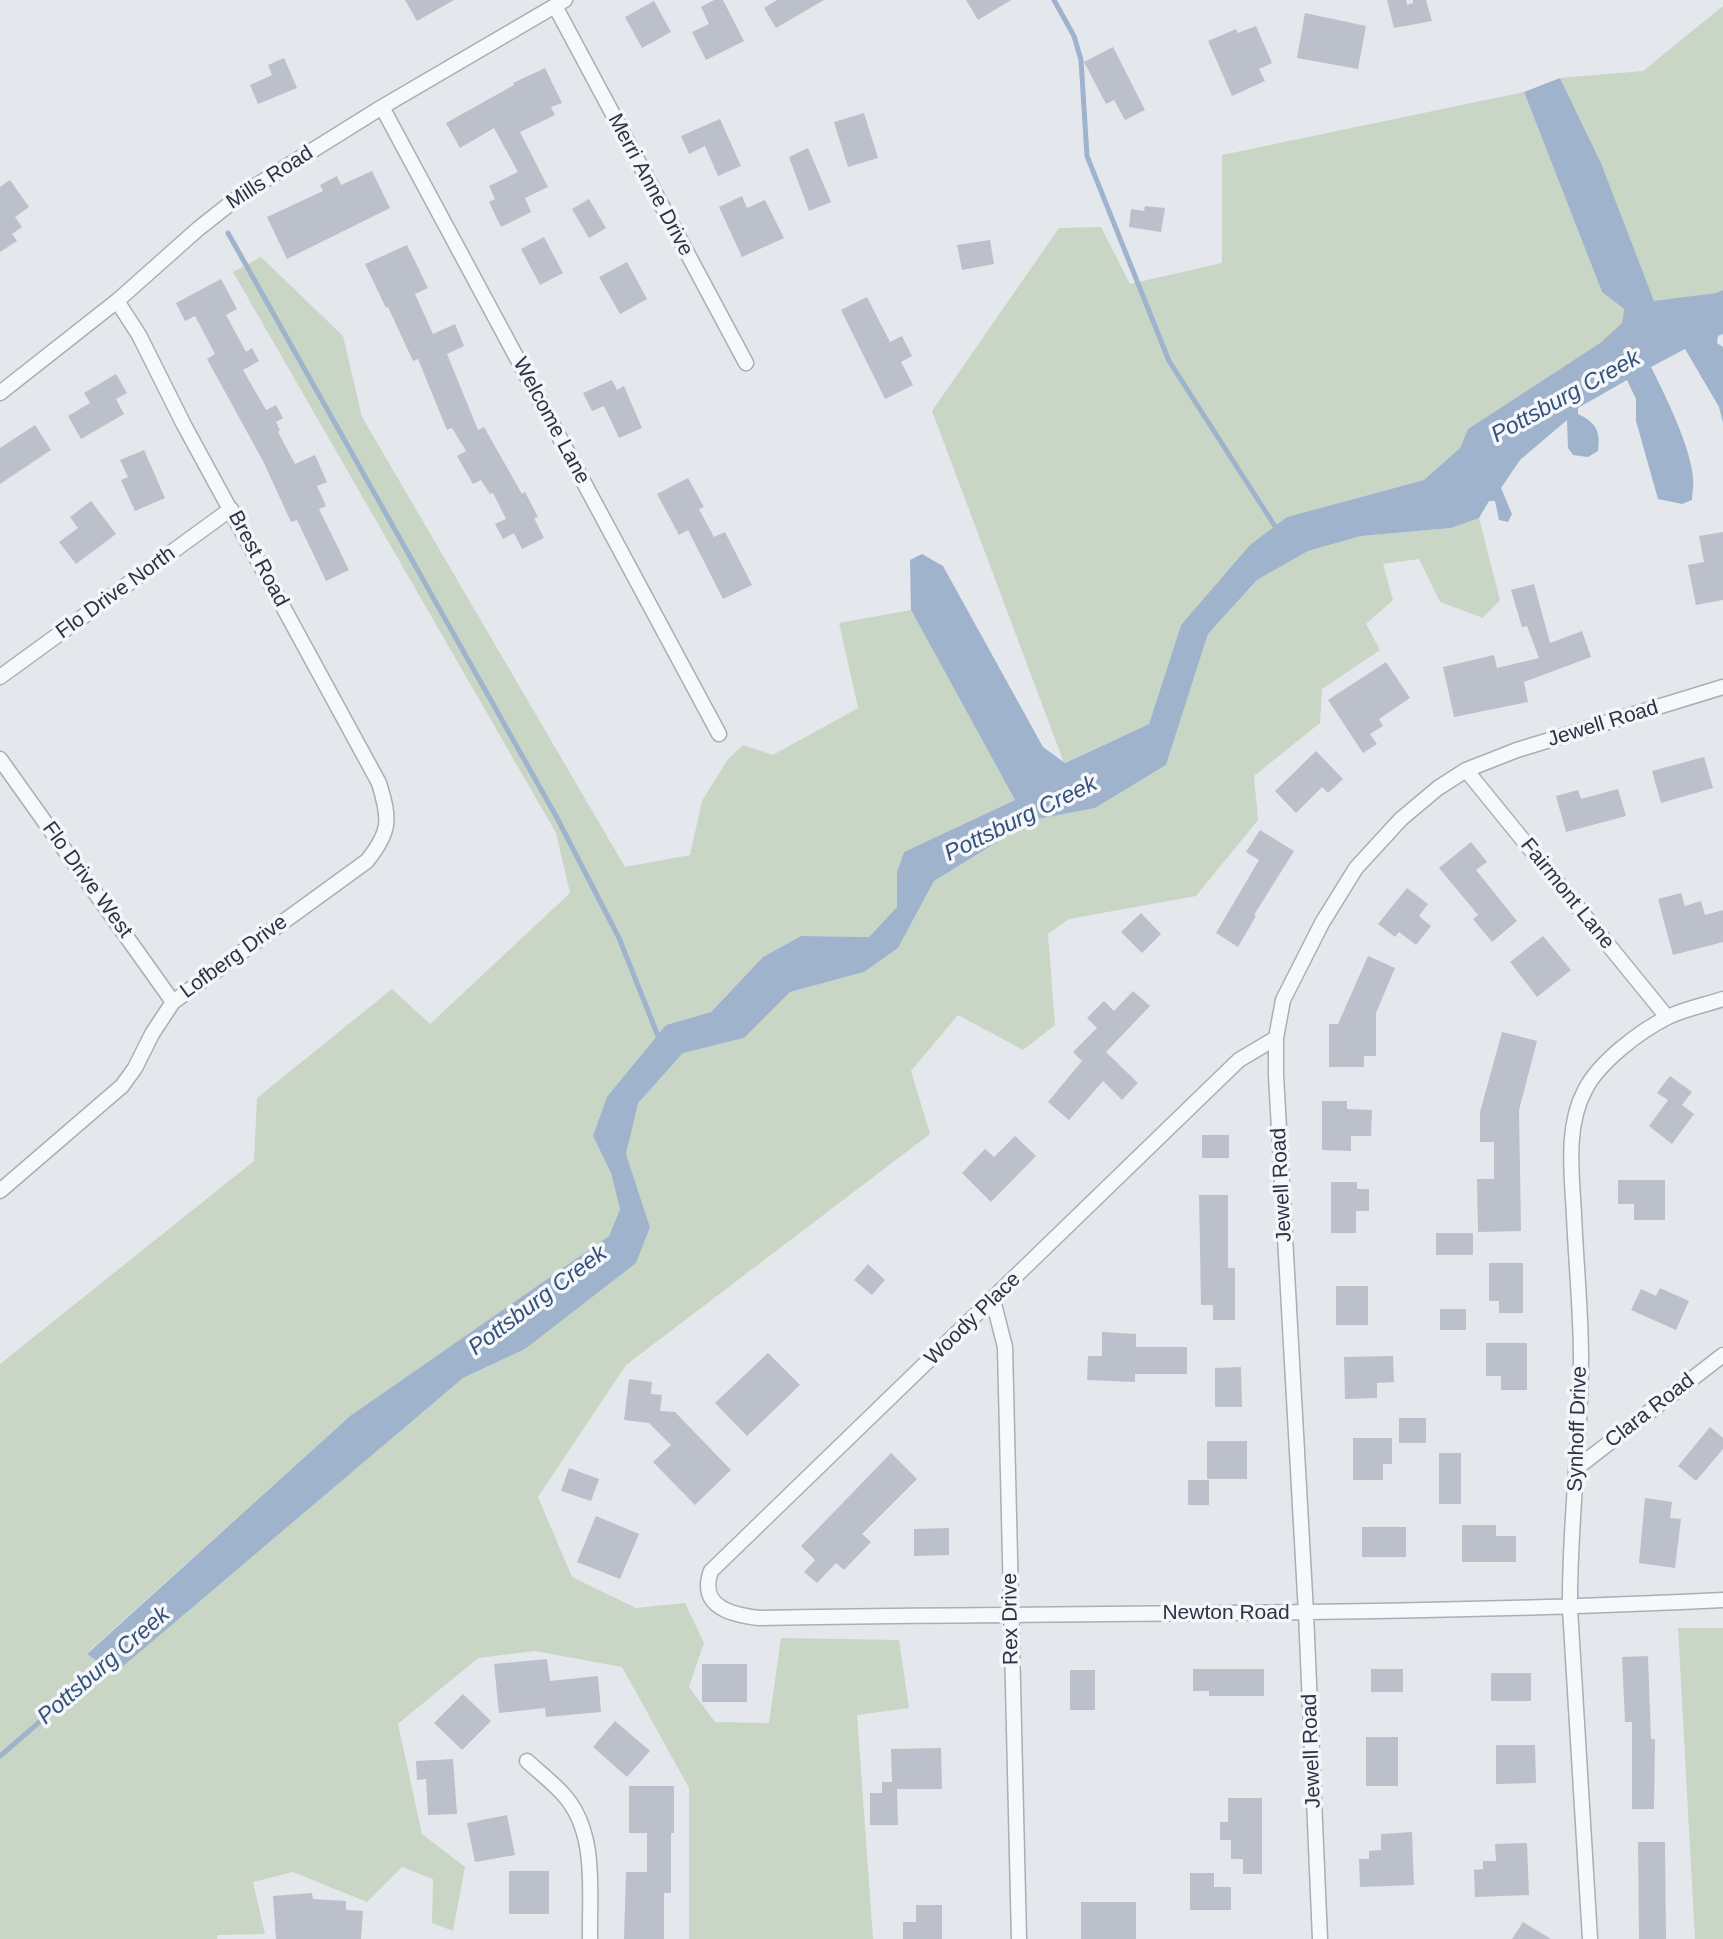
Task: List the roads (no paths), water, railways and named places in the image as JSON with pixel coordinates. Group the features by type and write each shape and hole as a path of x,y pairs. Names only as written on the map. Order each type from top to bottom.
{"street":[{"name":"Mills Road","path":"0,393 117,301 241,195 382,107 560,3"},
{"name":"Merri Anne Drive","path":"560,3 746,363"},
{"name":"Welcome Lane","path":"382,107 719,734"},
{"name":"Brest Road","path":"117,301 139,335 184,425 379,783 387,821"},
{"name":"Flo Drive North","path":"0,677 231,509"},
{"name":"Jewell Road","path":"1320,1939 1306,1613 1277,1089 1276,1038 1283,1000 1322,923 1356,868 1401,819 1438,788 1466,770 1517,750 1723,687"},
{"name":"Flo Drive West","path":"0,759 173,1002"},
{"name":"Fairmont Lane","path":"1466,770 1667,1017"},
{"name":"Lofberg Drive","path":"0,1191 122,1086 173,1002 367,861 382,842 387,821"},
{"name":"Synhoff Drive","path":"1590,1939 1569,1572 1578,1467 1581,1358 1572,1170 1573,1131 1576,1111 1585,1089 1601,1066 1618,1051 1667,1017 1723,999"},
{"name":"Woody Place","path":"729,1612 715,1604 709,1594 707,1582 711,1571 1239,1060 1276,1038"},
{"name":"Rex Drive","path":"993,1300 1005,1347 1019,1939"},
{"name":"Clara Road","path":"1578,1467 1723,1355"},
{"name":"Newton Road","path":"729,1612 760,1618 1011,1613 1306,1613 1570,1608 1723,1600"},
{"path":"527,1761 565,1796 585,1833 590,1939"}],"water":[{"path":"1560,78 1601,163 1654,301 1723,290 1723,334 1718,336 1717,343 1723,347 1723,423 1719,407 1685,349 1651,367 1677,421 1688,452 1693,478 1692,500 1682,504 1658,499 1636,421 1636,399 1627,380 1578,408 1578,414 1596,428 1599,437 1598,451 1588,457 1573,455 1568,448 1567,420 1520,460 1501,488 1512,514 1508,522 1499,520 1495,501 1489,501 1479,518 1451,528 1361,536 1308,551 1257,580 1208,634 1166,765 1095,808 1033,820 934,881 898,948 864,972 790,992 744,1038 683,1053 638,1103 626,1154 650,1227 636,1263 525,1349 463,1378 115,1673 87,1654 350,1416 609,1236 620,1209 611,1173 593,1136 607,1097 666,1025 711,1012 763,957 801,936 869,937 897,907 897,872 904,852 1015,800 911,610 910,560 922,554 943,566 1043,747 1065,763 1149,724 1181,625 1250,545 1287,517 1424,480 1460,448 1468,429 1600,343 1622,323 1624,309 1602,292 1524,92"}],"waterway":[{"path":"1054,0 1074,36 1081,60 1087,156 1169,361 1278,531"},
{"path":"228,233 556,816 619,938 660,1041"},
{"name":"Pottsburg Creek","path":"0,1756 109,1662"}]}
